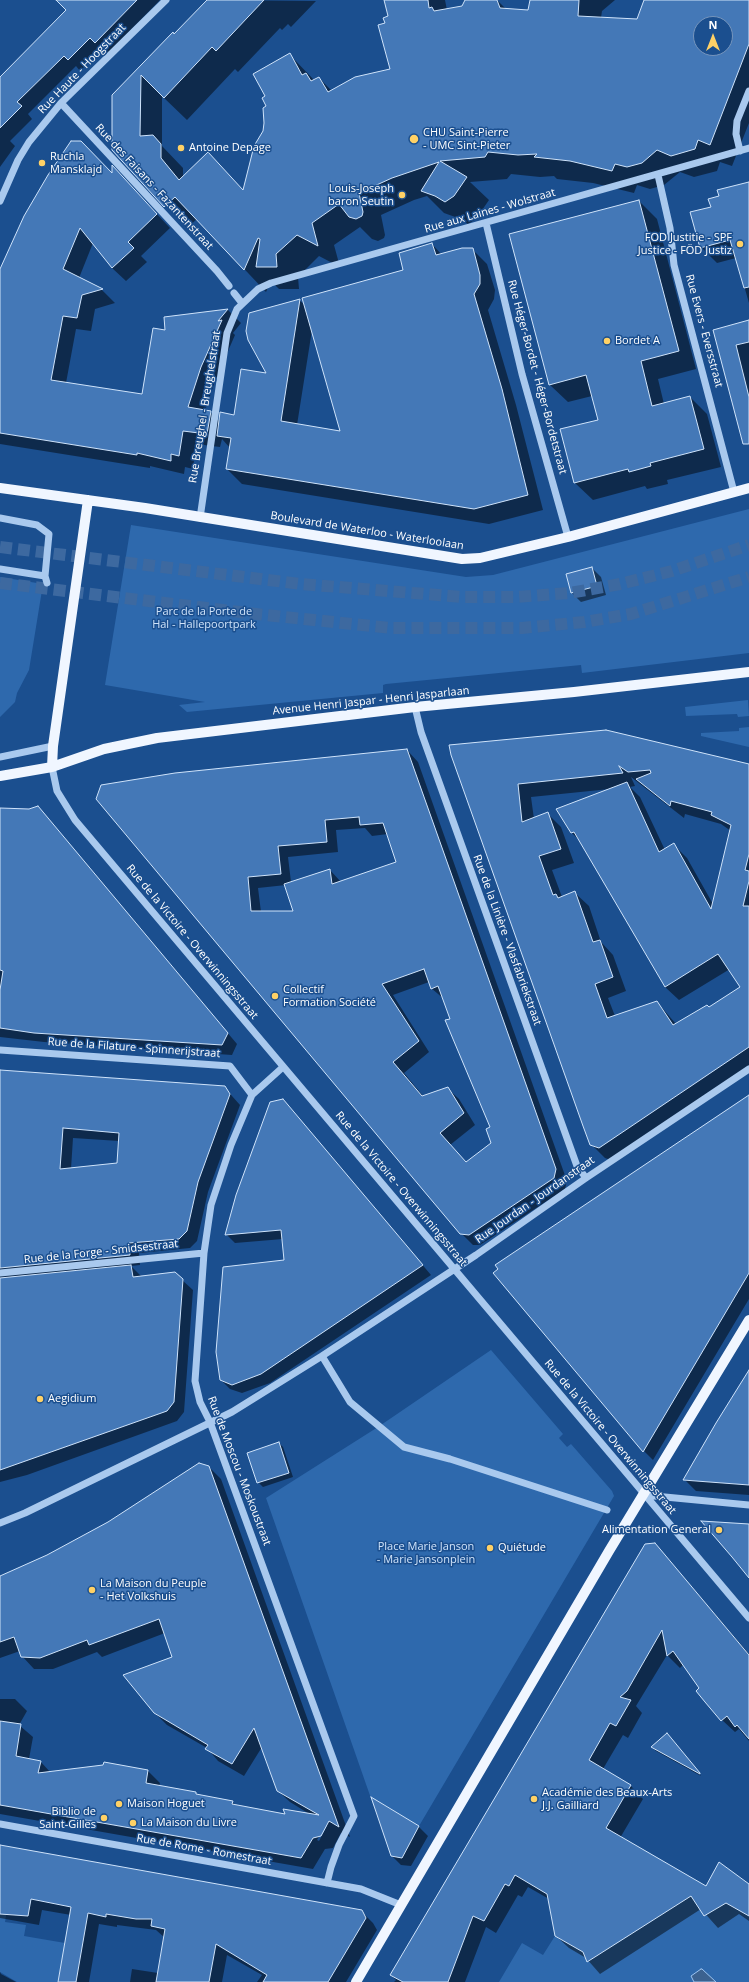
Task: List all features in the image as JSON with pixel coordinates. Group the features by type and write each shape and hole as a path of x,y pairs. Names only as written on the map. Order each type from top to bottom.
{"main road":[{"name":"Boulevard de Waterloo - Waterloolaan","path":"0,488 88,500 462,559 480,558 568,537 749,488"},
{"path":"52,767 53,746 88,500"},
{"name":"Avenue Henri Jaspar - Henri Jasparlaan","path":"0,776 52,767 104,749 157,738 415,707 574,692 749,672"},
{"path":"356,1982 609,1551 749,1320"}],"street":[{"name":"Rue Haute - Hoogstraat","path":"0,201 18,160 29,142 61,103 166,0"},
{"path":"740,151 736,134 737,121 749,91"},
{"name":"Rue des Faisans - Fazantenstraat","path":"61,103 212,265 229,286"},
{"name":"Rue aux Laines - Wolstraat","path":"242,303 258,289 271,283 658,175 749,148"},
{"name":"Rue Evers - Eversstraat","path":"658,175 670,228 674,265 734,492"},
{"name":"Rue Héger-Bordet - Héger-Bordetstraat","path":"486,223 522,374 568,537"},
{"path":"234,293 242,303"},
{"name":"Rue Breughel - Breughelstraat","path":"200,518 227,333 233,316 242,303"},
{"path":"0,518 37,525 49,534 50,545 46,579 0,569"},
{"name":"Rue de la Linière - Vlasfabriekstraat","path":"415,707 421,732 577,1166 586,1178"},
{"path":"0,757 53,746"},
{"name":"Rue de la Victoire - Overwinningsstraat","path":"52,767 57,791 75,820 749,1618"},
{"name":"Rue de la Filature - Spinnerijstraat","path":"0,1050 230,1066 252,1095"},
{"name":"Rue de Moscou - Moskoustraat","path":"284,1067 252,1095 231,1145 211,1206 204,1253 195,1381 200,1402 210,1422 354,1816 339,1845 327,1883"},
{"name":"Rue Jourdan - Jourdanstraat","path":"0,1523 25,1513 232,1412 322,1356 454,1269 586,1178 749,1069"},
{"name":"Rue de la Forge - Smidsestraat","path":"0,1273 204,1253"},
{"path":"322,1356 350,1402 404,1447 450,1459 607,1510"},
{"path":"644,1495 749,1505"},
{"name":"Rue de Rome - Romestraat","path":"0,1824 361,1889 401,1905"}],"green space":[{"name":"Parc de la Porte de Hal - Hallepoortpark","path":"749,509 749,653 582,673 581,665 386,684 383,685 383,693 187,712 179,705 205,702 105,685 131,525 466,577 493,575"},
{"path":"0,577 43,584 29,670 17,693 15,702 0,717"},
{"path":"748,700 749,716 738,717 737,714 686,716 685,707"},
{"path":"749,727 749,747 701,736 701,733 739,731 739,728"},
{"name":"Place Marie Janson - Marie Jansonplein","path":"491,1350 563,1434 559,1438 567,1447 571,1444 612,1491 614,1496 419,1826 383,1804 374,1807 266,1498 378,1427"},
{"path":"730,1870 749,1884 749,1982 499,1982 522,1943 543,1955 555,1936 583,1952 587,1962"},
{"path":"0,1886 11,1887 5,1922 26,1925 24,1936 65,1943 58,1982 17,1982 0,1972"}],"shaded area":[{"path":"701,1969 716,1982 694,1982 691,1976"}],"building":[{"path":"56,0 137,0 95,43 90,38 68,60 64,56 17,102 22,106 0,128 0,77 66,10"},
{"name":"CHU Saint-Pierre - UMC Sint-Pieter","path":"207,0 264,0 216,51 212,47 164,98 141,75 140,136 153,135 161,144 161,158 179,180 208,152 243,190 254,146 263,131 263,108 266,106 262,98 265,96 253,74 290,53 302,75 306,73 311,81 319,77 328,92 355,77 390,69 378,25 385,23 383,18 388,16 384,0 428,0 429,8 432,7 434,11 462,6 465,0 497,0 500,8 528,10 530,0 579,0 578,16 637,19 644,0 749,0 749,44 710,145 698,140 695,149 671,156 657,150 642,163 627,167 615,164 612,171 570,161 534,157 537,154 518,155 488,152 485,157 440,161 467,177 454,196 445,202 435,196 421,191 439,162 392,178 359,193 363,212 362,216 356,219 349,217 339,204 312,223 318,246 297,235 276,254 277,267 256,267 260,239 258,238 244,270 175,197 164,207 112,150 112,95 173,32 174,34"},
{"path":"71,141 81,141 112,173 112,165 157,214 128,242 134,248 112,268 80,228 63,269 103,289 82,295 77,318 63,316 51,380 142,394 153,328 165,330 164,317 228,309 218,321 222,320 201,367 188,407 211,411 207,434 183,431 179,456 171,454 171,461 137,453 137,455 0,433 0,269 24,216 48,175"},
{"name":"FOD Justitie - SPF Justice - FÖD Justiz","path":"749,182 749,287 744,288 730,240 700,248 690,212 711,207 708,199 719,196 717,190"},
{"name":"Bordet A","path":"639,200 679,351 641,361 652,406 690,396 704,449 650,463 651,466 629,472 628,469 574,483 560,429 598,420 586,375 549,385 509,234"},
{"path":"432,243 436,255 462,248 473,248 480,275 480,284 474,294 502,389 528,495 474,509 226,469 231,438 217,436 220,412 234,415 241,369 266,373 248,340 246,331 249,313 300,299 281,421 340,431 302,298 403,270 399,253"},
{"path":"749,320 749,342 736,345 749,397 749,444 743,444 713,330"},
{"path":"592,567 597,586 571,593 566,574"},
{"path":"606,730 749,764 749,854 745,870 749,871 749,881 743,906 749,906 749,1047 599,1148 590,1145 451,755 449,745","holes":["619,766 628,772 650,770 651,773 636,779 670,806 671,801 712,812 711,815 731,825 711,909 674,843 659,852 627,782 556,809 571,833 574,832 665,987 718,954 740,987 709,1007 707,1005 673,1025 657,1001 607,1018 595,984 613,977 600,940 593,942 575,891 558,898 556,894 553,895 539,856 561,849 548,812 522,822 518,784 623,773"]},
{"path":"407,749 556,1169 554,1178 469,1235 460,1234 96,799 101,785 175,773","holes":["359,817 360,825 383,823 396,862 332,884 330,869 284,884 293,911 251,911 248,877 281,874 278,846 327,842 325,820","424,969 431,989 438,986 450,1019 445,1020 490,1127 486,1129 491,1143 466,1162 440,1133 464,1113 448,1087 422,1096 393,1062 419,1041 382,984"]},
{"path":"38,806 228,1033 222,1045 34,1033 0,1028 0,990 3,971 0,970 0,808 29,809"},
{"path":"0,1070 225,1086 230,1094 198,1182 187,1231 179,1239 129,1243 130,1255 0,1268","holes":["63,1128 119,1133 117,1163 60,1169"]},
{"path":"749,1095 749,1273 643,1452 493,1273 498,1269 495,1265"},
{"path":"283,1099 423,1265 261,1374 232,1385 220,1380 216,1352 223,1267 284,1260 281,1230 225,1235 236,1195 270,1102"},
{"path":"131,1265 133,1277 175,1272 183,1279 174,1402 167,1411 0,1470 0,1278"},
{"path":"749,1370 749,1485 683,1480 716,1423"},
{"path":"279,1442 289,1473 257,1483 247,1453"},
{"path":"199,1463 209,1466 339,1827 329,1821 321,1836 313,1838 301,1858 0,1805 0,1721 21,1724 16,1756 41,1761 38,1773 103,1765 104,1762 148,1770 146,1783 196,1792 196,1794 233,1801 232,1804 285,1814 283,1809 319,1815 277,1791 254,1728 232,1764 205,1749 208,1745 154,1713 123,1675 172,1657 159,1619 89,1645 87,1640 40,1658 21,1657 14,1637 0,1642 0,1576 47,1555 108,1522"},
{"path":"701,1521 749,1524 749,1578 732,1557"},
{"path":"655,1543 749,1655 749,1739 737,1725 735,1727 727,1716 721,1721 696,1691 699,1688 673,1651 667,1656 662,1630 627,1691 620,1697 631,1700 616,1726 610,1723 589,1760 631,1785 606,1828 706,1886 719,1862 749,1884 749,1916 726,1903 704,1916 691,1896 587,1962 583,1952 555,1936 547,1894 515,1875 509,1886 505,1884 484,1921 473,1916 448,1982 403,1982 390,1975 645,1544"},
{"path":"667,1733 700,1773 700,1774 651,1747"},
{"path":"371,1797 419,1826 402,1858 391,1856"},
{"path":"0,1845 362,1910 366,1918 328,1982 263,1982 267,1975 216,1944 209,1982 156,1982 165,1929 151,1926 152,1919 136,1919 106,1914 106,1917 88,1913 76,1982 58,1982 71,1907 31,1899 28,1916 0,1914"}],"tunnel":[{"path":"0,547 301,584 463,597 516,597 570,593 620,584 672,571 749,545"},
{"path":"0,583 256,614 391,628 522,628 584,622 631,614 749,577"}],"place":[{"name":"CHU Saint-Pierre - UMC Sint-Pieter","path":"414,139"},
{"name":"Antoine Depage","path":"181,148"},
{"name":"Ruchla Mansklajd","path":"42,163"},
{"name":"Louis-Joseph baron Seutin","path":"402,195"},
{"name":"FOD Justitie - SPF Justice - FÖD Justiz","path":"740,244"},
{"name":"Bordet A","path":"607,341"},
{"name":"Collectif Formation Société","path":"275,996"},
{"name":"Aegidium","path":"40,1399"},
{"name":"Alimentation General","path":"719,1530"},
{"name":"Quiétude","path":"490,1548"},
{"name":"La Maison du Peuple - Het Volkshuis","path":"92,1590"},
{"name":"Académie des Beaux-Arts J.J. Gailliard","path":"534,1799"},
{"name":"Maison Hoguet","path":"119,1804"},
{"name":"Biblio de Saint-Gilles","path":"104,1818"},
{"name":"La Maison du Livre","path":"133,1823"}]}
